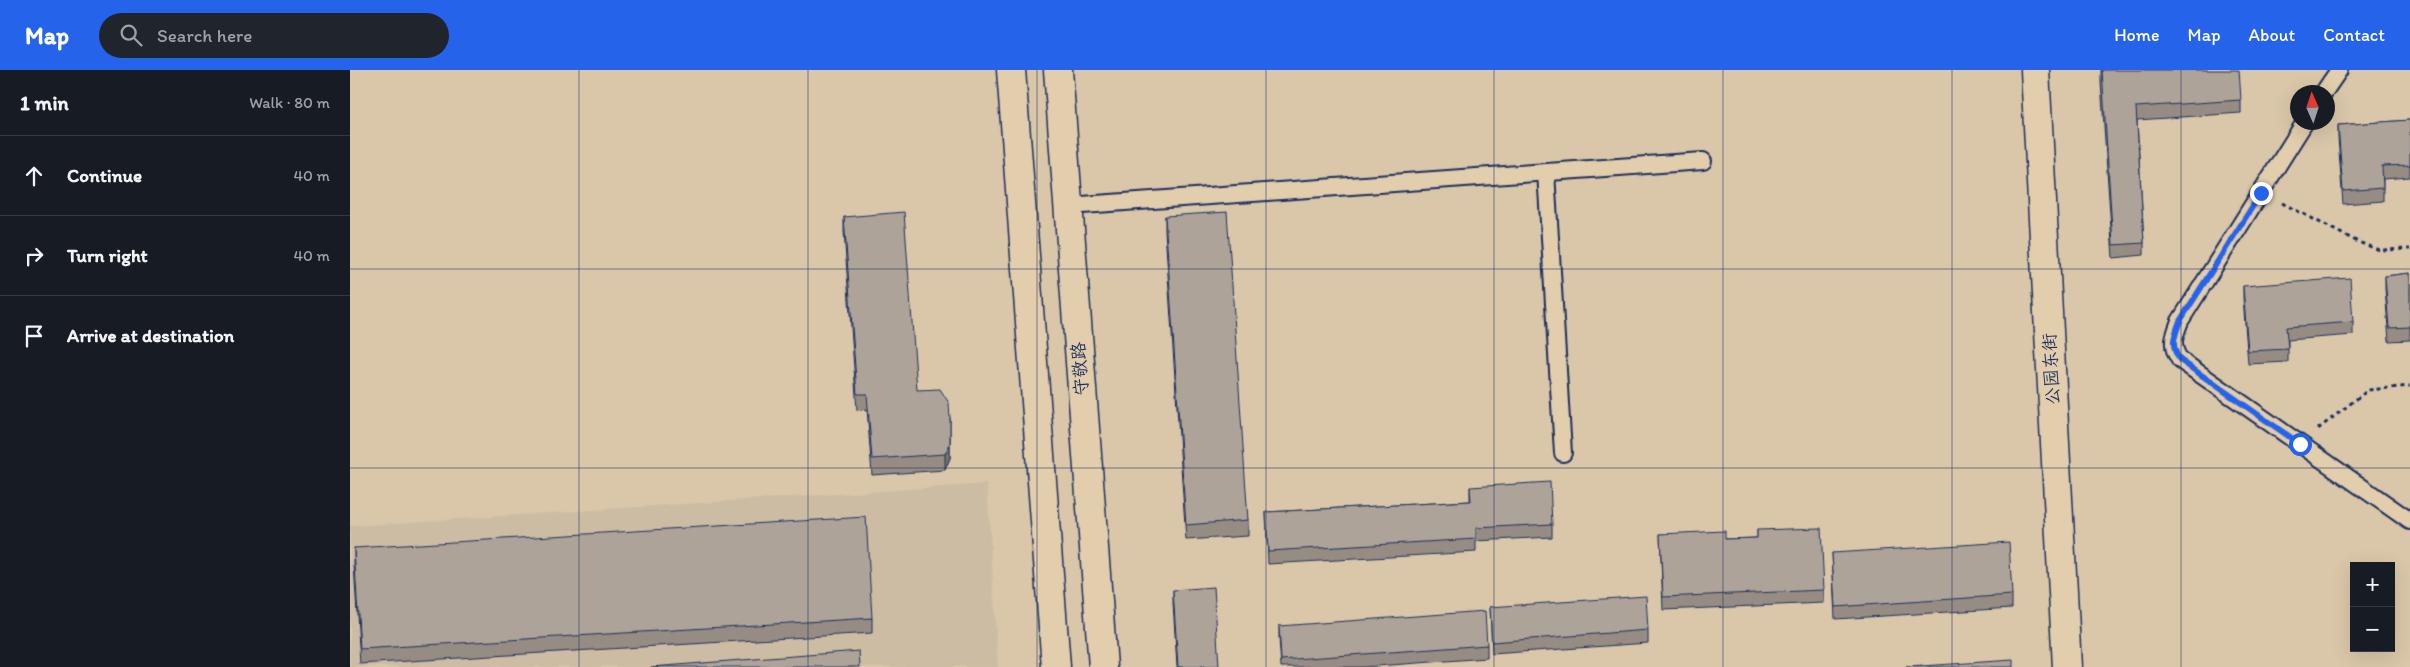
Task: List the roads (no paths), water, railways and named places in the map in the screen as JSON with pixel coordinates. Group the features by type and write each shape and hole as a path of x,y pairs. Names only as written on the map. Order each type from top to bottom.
{"main road":[{"path":"1011,70 1056,667"},
{"name":"守敬路","path":"1058,70 1103,667"},
{"name":"公园东街","path":"2035,70 2067,667"}],"lane":[{"path":"2328,85 2338,70"},
{"path":"2301,130 2180,321 2173,340 2174,352 2180,360 2410,521"},
{"path":"1068,206 1703,161"},
{"path":"1546,172 1563,453"}]}
